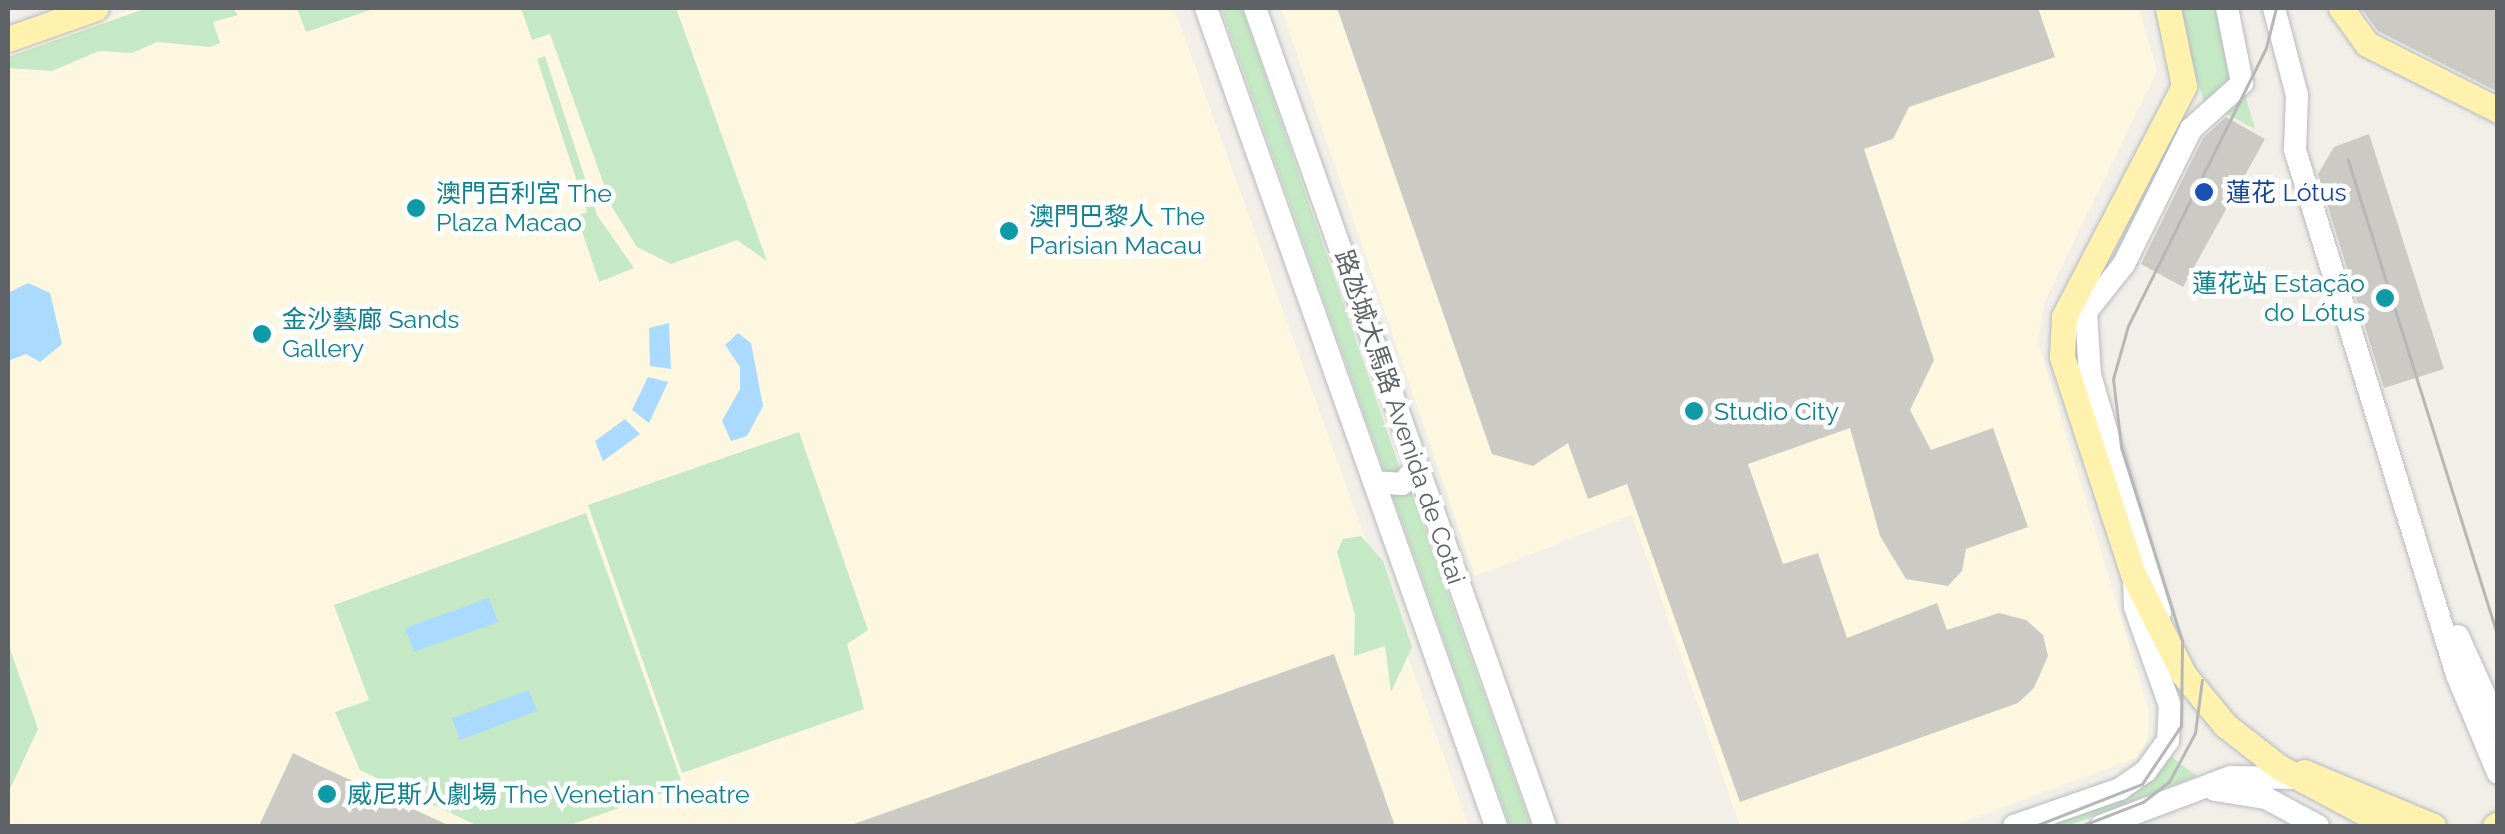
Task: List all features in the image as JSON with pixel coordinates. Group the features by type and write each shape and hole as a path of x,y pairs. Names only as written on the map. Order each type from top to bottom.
{"main road":[{"path":"8,39 96,8"},
{"name":"路氹城大馬路 Avenida de Cotai","path":"1206,8 1496,826"},
{"name":"路氹城大馬路 Avenida de Cotai","path":"1255,8 1545,826"},
{"path":"2168,8 2184,86 2064,317 2059,341 2134,574 2175,660 2216,716 2286,773 2389,826"},
{"path":"2159,631 2161,616 2090,375 2086,312 2124,264 2191,128 2242,82 2227,8"},
{"path":"2274,8 2291,66 2295,150 2429,580 2498,773"},
{"path":"2341,8 2367,44 2498,110"},
{"path":"1374,482 1397,485 1418,466"},
{"path":"2014,826 2120,789 2146,771 2168,741 2170,706 2135,607 2134,574"},
{"path":"2429,580 2498,725"},
{"path":"2101,826 2246,774 2286,773 2346,783 2432,826"},
{"path":"2172,800 2234,789 2318,826"}],"shaded area":[{"path":"136,8 1174,8 1469,826 8,826 8,50"},
{"name":"Studio City","path":"1281,8 2139,8 2157,71 2044,303 2038,341 2149,711 2148,740 2136,758 1953,826 1740,826 1632,515 1475,576"}],"green space":[{"path":"147,8 233,8 238,15 213,22 220,43 210,47 157,42 132,53 99,51 52,71 8,68 8,57"},
{"path":"297,8 376,8 306,32"},
{"path":"521,8 676,8 767,261 737,240 671,264 637,247 612,207 550,34 532,40"},
{"path":"1221,8 1242,8 1401,472 1385,474"},
{"path":"2176,8 2220,8 2255,129 2204,102"},
{"path":"545,56 597,215 634,268 599,282 577,216 587,212 537,59"},
{"path":"799,432 868,630 847,644 864,709 682,773 588,505"},
{"path":"1411,491 1531,826 1510,826 1393,496"},
{"path":"586,513 683,786 567,826 478,826 360,770 335,712 369,700 334,605"},
{"path":"1361,536 1383,561 1412,647 1391,692 1385,646 1354,656 1355,615 1337,552 1343,539"},
{"path":"8,643 38,729 8,793"},
{"path":"2170,756 2197,776 2068,826 2039,826 2131,795"}],"water":[{"path":"28,283 50,293 62,344 40,362 26,354 8,361 8,293"},
{"path":"669,323 671,369 650,366 649,328"},
{"path":"738,333 751,343 763,406 747,436 731,441 722,421 740,389 740,367 725,345"},
{"path":"648,377 668,382 649,423 632,410"},
{"path":"625,419 640,434 603,461 595,441"},
{"path":"489,598 498,622 414,652 405,628"},
{"path":"529,690 537,711 460,740 452,718"}],"building":[{"name":"Studio City","path":"1337,8 2038,8 2055,57 1909,107 1893,139 1864,149 1934,360 1910,410 1931,450 1993,428 2028,527 1966,549 1962,571 1948,586 1906,579 1880,536 1850,428 1748,464 1783,564 1818,553 1847,638 1937,603 1947,630 1999,613 2026,620 2043,635 2048,656 2034,688 2018,703 1740,802 1627,484 1588,499 1568,443 1533,466 1492,454"},
{"path":"2361,8 2498,8 2498,92 2378,31"},
{"name":"蓮花站 Estação do Lótus","path":"2226,117 2265,139 2183,287 2141,264 2203,138"},
{"name":"蓮花站 Estação do Lótus","path":"2369,134 2444,369 2384,388 2318,174 2334,147"},
{"path":"1334,654 1395,826 851,826 851,825"},
{"name":"威尼斯人劇場 The Venetian Theatre","path":"293,753 320,766 450,826 259,826"}],"tram line":[{"path":"2035,826 2142,784 2181,726 2182,641 2121,447 2113,379 2128,326 2266,48 2276,8"},
{"path":"2348,159 2498,636"},
{"path":"2081,826 2143,802 2169,782 2195,733 2202,680"}],"place":[{"name":"蓮花 Lótus","path":"2204,192"},
{"name":"澳門百利宮 The Plaza Macao","path":"416,208"},
{"name":"澳門巴黎人 The Parisian Macau","path":"1009,231"},
{"name":"蓮花站 Estação do Lótus","path":"2385,298"},
{"name":"金沙藝廊 Sands Gallery","path":"262,334"},
{"name":"Studio City","path":"1694,411"},
{"name":"威尼斯人劇場 The Venetian Theatre","path":"327,794"}]}
